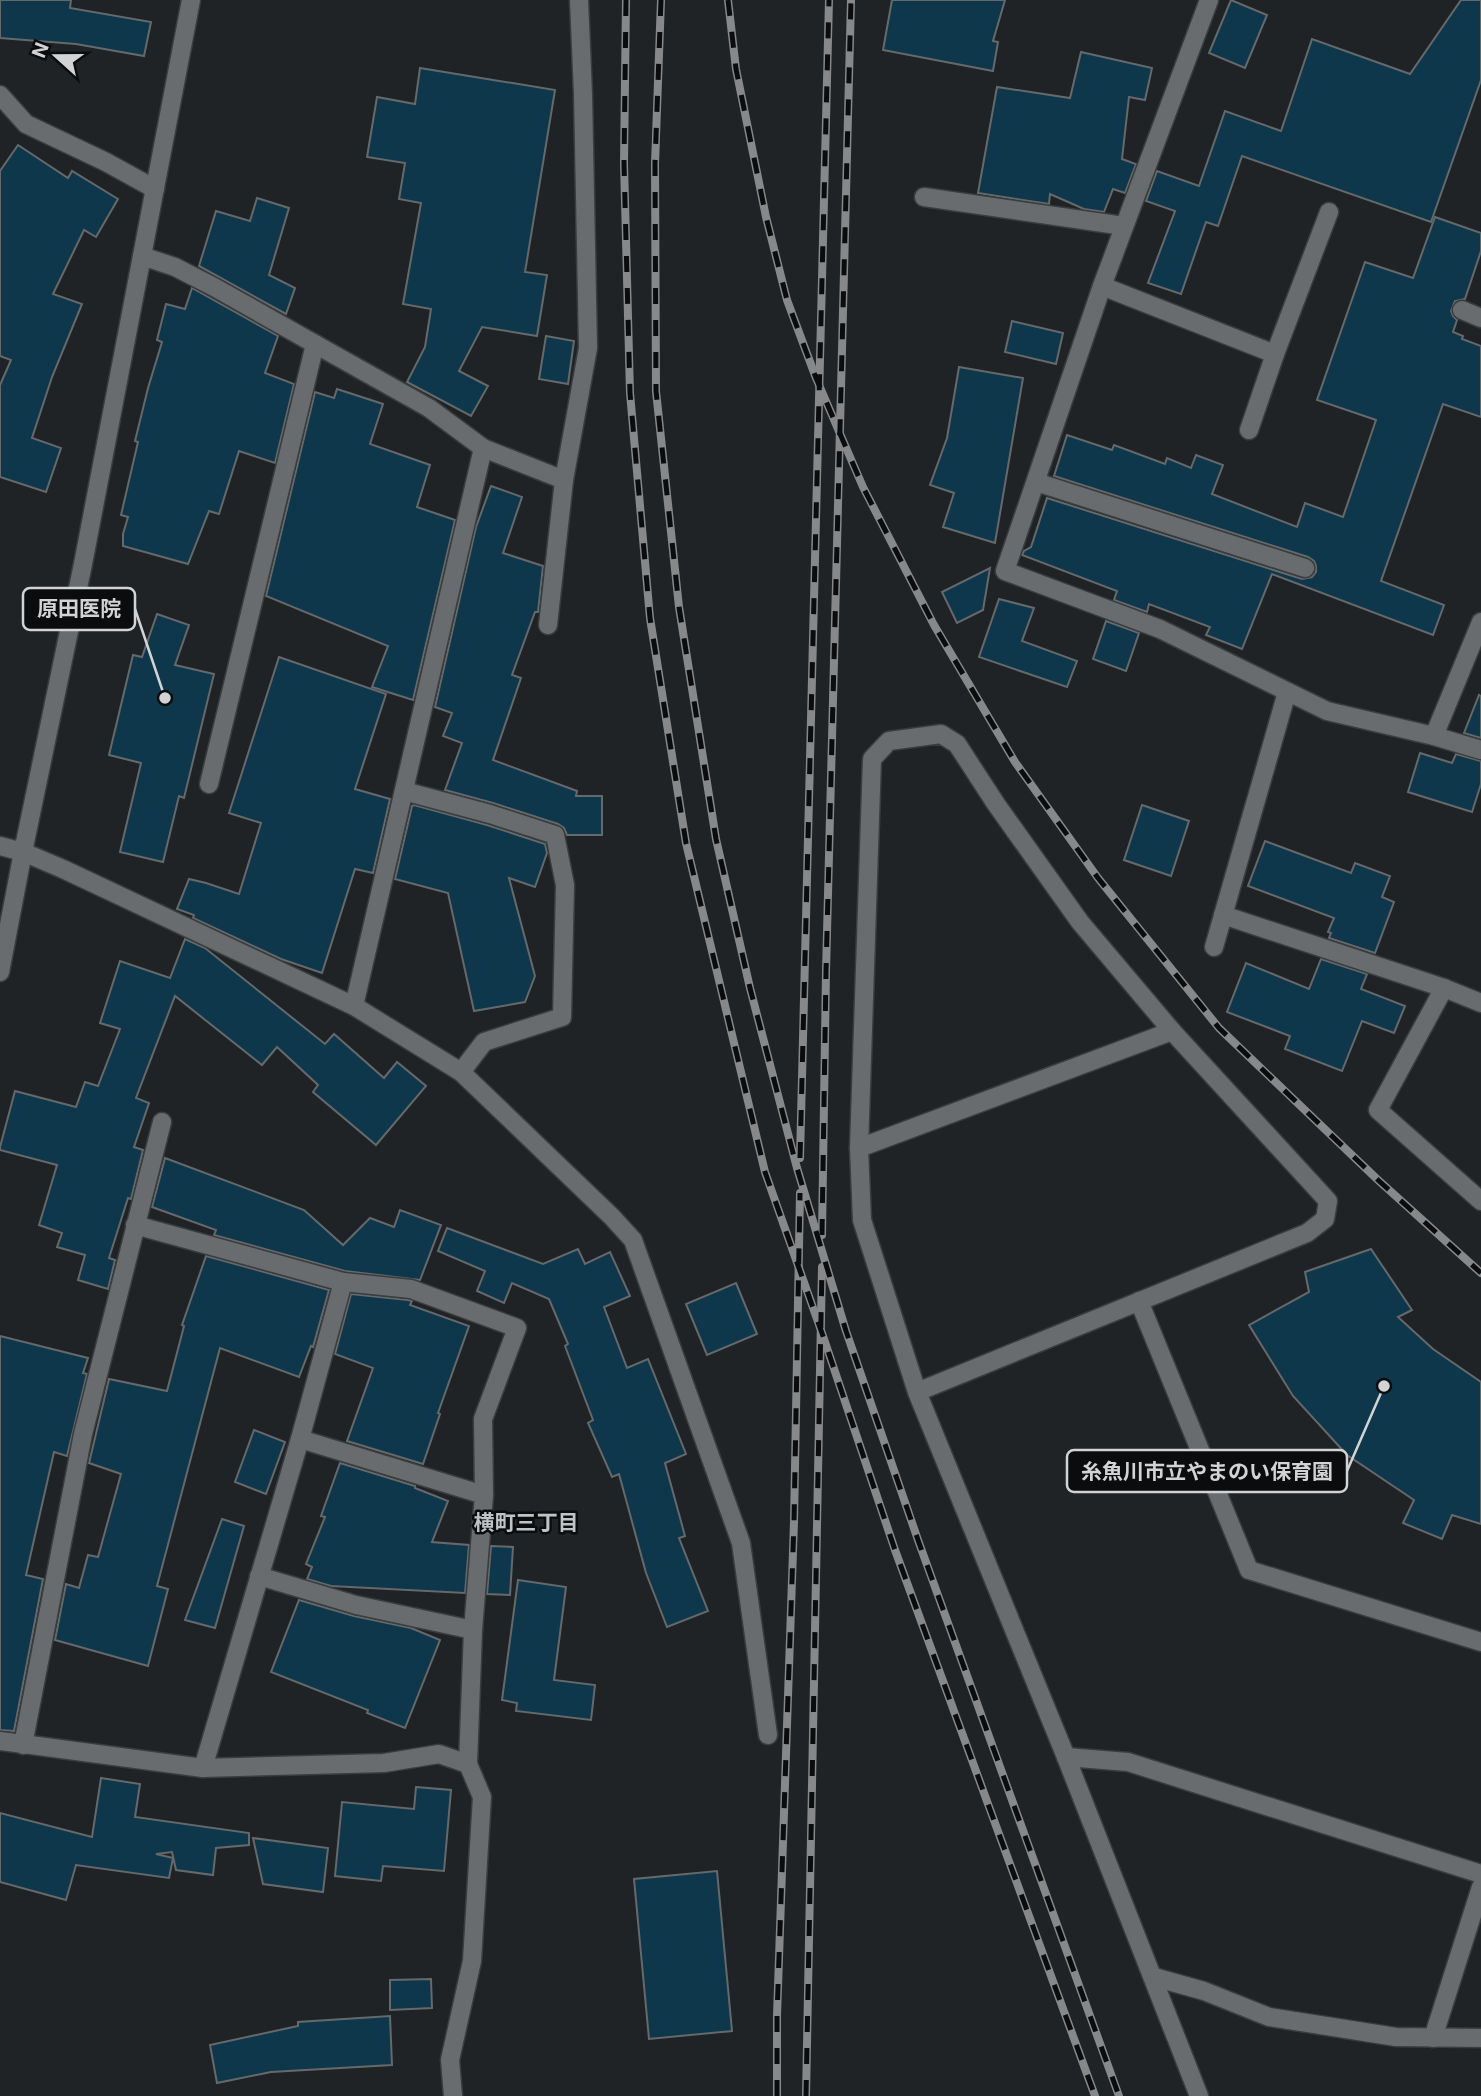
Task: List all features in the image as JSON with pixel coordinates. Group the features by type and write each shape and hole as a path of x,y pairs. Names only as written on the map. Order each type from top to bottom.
{"street":[{"path":"0,972 83,564 191,0"},
{"path":"548,625 564,480 588,348 579,0"},
{"path":"1209,0 1102,286 1005,571 1160,629 1327,711 1481,750"},
{"path":"0,95 26,124 155,189"},
{"path":"924,197 1124,226"},
{"path":"1249,430 1329,212"},
{"path":"142,256 214,287 429,408 483,448 564,480"},
{"path":"1102,286 1275,354"},
{"path":"1462,310 1481,318"},
{"path":"209,784 315,344"},
{"path":"354,1006 483,448"},
{"path":"1036,482 1305,569"},
{"path":"1434,736 1481,622"},
{"path":"1214,947 1287,692"},
{"path":"917,1392 1307,1233 1325,1219 1328,1201 1172,1031 1080,922 957,744 941,734 889,741 872,759 859,1148 862,1220 917,1392 1066,1757 1199,2096"},
{"path":"404,791 555,835 565,885 562,1017 484,1042 461,1072"},
{"path":"0,846 23,852 63,869 354,1006 461,1072 634,1240 741,1544 768,1735"},
{"path":"1223,915 1444,988 1481,1003"},
{"path":"1444,988 1378,1111 1481,1201"},
{"path":"859,1148 1172,1031"},
{"path":"23,1745 83,1434 162,1122"},
{"path":"135,1226 343,1282 411,1289 517,1328 483,1419 484,1495 473,1630 468,1764 482,1797 472,1961 450,2060 453,2096"},
{"path":"203,1769 343,1282"},
{"path":"1139,1301 1249,1570 1481,1642"},
{"path":"300,1439 484,1495"},
{"path":"260,1576 356,1605 473,1630"},
{"path":"0,1741 203,1769 384,1763 439,1754 468,1764"},
{"path":"1066,1757 1128,1762 1481,1874"},
{"path":"1433,2038 1481,1887"},
{"path":"1154,1977 1204,1991 1269,2017 1396,2037 1481,2038"}],"building":[{"path":"0,0 71,0 70,8 151,22 144,56 76,44 0,38"},
{"path":"892,0 1005,0 993,41 998,42 993,71 883,50"},
{"path":"1231,0 1267,15 1245,68 1209,53"},
{"path":"1461,0 1481,0 1481,80 1431,222 1242,156 1218,226 1206,222 1181,294 1148,283 1175,211 1146,201 1157,171 1199,186 1225,111 1281,131 1312,39 1410,74"},
{"path":"1081,52 1152,68 1145,100 1129,97 1122,159 1136,164 1125,193 1113,189 1104,212 1084,209 1050,194 1049,204 978,193 997,87 1070,98"},
{"path":"420,68 555,90 525,272 547,275 537,336 482,327 459,371 488,386 471,416 407,382 425,347 431,309 403,304 421,203 399,199 405,163 367,157 377,97 415,104"},
{"path":"18,145 68,178 72,171 118,199 96,237 84,230 53,294 82,304 52,377 32,438 61,448 46,492 0,477 0,385 11,360 0,356 0,171"},
{"path":"257,198 289,208 269,275 295,288 286,314 199,266 216,211 250,221"},
{"path":"1435,217 1481,233 1481,251 1465,299 1455,301 1451,311 1457,320 1453,332 1463,336 1462,339 1481,346 1481,417 1443,404 1381,581 1444,605 1433,635 1272,574 1242,649 1206,635 1210,627 1149,604 1147,612 1114,600 1117,591 1022,555 1031,547 1047,498 1302,579 1312,577 1316,566 1308,557 1054,476 1067,435 1112,450 1114,445 1165,464 1167,458 1191,468 1196,455 1223,465 1212,494 1297,527 1305,503 1343,517 1376,420 1317,400 1365,262 1413,278"},
{"path":"192,288 278,336 265,373 294,384 275,463 239,451 219,514 209,511 188,564 123,546 128,517 121,515 138,442 135,441 162,342 157,340 166,304 185,309"},
{"path":"1012,321 1063,333 1056,364 1005,352"},
{"path":"546,336 574,341 568,384 539,379"},
{"path":"959,367 1023,378 995,543 943,527 954,493 930,485 947,438"},
{"path":"337,389 383,404 370,444 430,465 417,507 455,520 413,700 372,687 388,646 266,596 315,392 334,398"},
{"path":"491,486 522,497 503,553 543,566 538,612 535,612 512,675 521,678 493,760 577,791 576,796 602,796 602,835 567,835 564,828 558,824 445,790 462,743 443,736 452,713 435,707 476,527"},
{"path":"990,568 983,610 957,623 942,592"},
{"path":"999,599 1034,608 1022,641 1077,661 1067,687 979,657"},
{"path":"157,614 189,625 175,665 214,674 184,798 179,796 163,862 120,852 141,763 109,755 133,655 142,657"},
{"path":"1106,621 1139,633 1126,671 1093,659"},
{"path":"279,657 386,694 355,789 390,799 373,873 355,869 322,973 281,959 177,909 189,879 239,894 261,823 229,813"},
{"path":"1479,695 1481,696 1481,738 1464,733"},
{"path":"1420,753 1452,763 1456,754 1481,761 1481,784 1472,812 1408,792"},
{"path":"414,805 545,844 547,853 535,887 509,878 535,976 525,1002 474,1011 448,893 395,879"},
{"path":"1142,805 1189,821 1171,876 1124,860"},
{"path":"1265,841 1351,873 1355,863 1390,876 1382,897 1394,902 1375,953 1329,938 1331,933 1328,932 1334,918 1248,886"},
{"path":"185,939 205,948 325,1044 334,1034 384,1078 397,1062 426,1086 376,1145 313,1092 318,1085 277,1047 262,1065 175,996 136,1098 149,1103 134,1147 143,1150 131,1199 128,1198 109,1258 115,1260 108,1289 78,1280 85,1255 57,1247 62,1233 39,1225 57,1165 0,1150 0,1147 15,1091 76,1107 85,1082 98,1086 120,1029 100,1023 120,961 170,978"},
{"path":"1321,959 1367,974 1361,989 1405,1006 1394,1033 1362,1021 1342,1071 1285,1049 1290,1036 1227,1012 1246,963 1309,989"},
{"path":"165,1158 304,1210 343,1245 370,1218 394,1227 400,1210 441,1225 420,1280 345,1271 214,1235 216,1230 152,1207"},
{"path":"447,1228 543,1264 578,1249 585,1264 610,1252 630,1296 604,1307 627,1368 648,1359 686,1454 665,1463 685,1536 679,1538 708,1611 667,1627 646,1573 619,1474 612,1477 588,1423 593,1420 565,1346 568,1344 549,1299 512,1283 504,1303 477,1291 485,1271 438,1251"},
{"path":"1371,1249 1412,1310 1398,1317 1433,1349 1481,1382 1481,1524 1452,1515 1442,1539 1403,1523 1414,1500 1347,1455 1293,1396 1249,1325 1309,1292 1305,1272"},
{"path":"206,1256 329,1290 313,1347 311,1346 299,1377 220,1348 157,1586 168,1589 148,1666 55,1640 66,1584 79,1588 88,1555 98,1557 121,1474 89,1463 109,1379 167,1391 184,1326 182,1325"},
{"path":"736,1283 757,1334 707,1355 686,1304"},
{"path":"351,1294 412,1301 410,1305 469,1326 423,1464 347,1441 373,1368 335,1354"},
{"path":"0,1336 88,1358 83,1373 87,1374 67,1456 54,1452 26,1575 43,1579 14,1731 0,1730"},
{"path":"254,1430 285,1442 266,1494 235,1482"},
{"path":"340,1463 415,1486 448,1501 432,1542 469,1545 465,1593 331,1586 307,1579 312,1567 306,1564 325,1517 321,1516"},
{"path":"222,1519 244,1526 215,1628 185,1620"},
{"path":"491,1546 513,1547 510,1595 487,1594"},
{"path":"518,1580 566,1587 554,1680 595,1685 591,1720 516,1711 517,1703 502,1700"},
{"path":"299,1600 354,1616 411,1628 440,1640 405,1728 367,1713 368,1710 271,1672"},
{"path":"101,1778 140,1784 135,1817 249,1833 249,1845 216,1848 213,1875 176,1870 172,1852 156,1854 173,1858 169,1878 76,1865 66,1900 0,1882 0,1813 92,1837"},
{"path":"416,1787 451,1790 444,1871 383,1866 381,1881 335,1876 342,1802 414,1809"},
{"path":"253,1838 328,1848 323,1892 263,1884"},
{"path":"717,1871 732,2031 649,2039 634,1879"},
{"path":"431,1979 432,2008 390,2010 390,1980"},
{"path":"390,2016 392,2065 271,2072 217,2083 210,2045 298,2026 298,2022"}],"railway":[{"path":"626,0 624,163 630,393 650,618 686,843 765,1172 895,1550 1095,2096"},
{"path":"661,0 655,164 656,391 679,607 716,839 750,988 797,1168 846,1331 918,1540 1119,2096"},
{"path":"728,0 736,69 766,217 787,300 816,378 863,487 934,625 1015,762 1098,878 1219,1028 1378,1180 1481,1273"},
{"path":"800,1158 829,0"},
{"path":"822,1235 826,972 851,0"},
{"path":"777,2096 777,2016 794,1522 800,1193"},
{"path":"806,2096 822,1267"}],"place":[{"name":"原田医院","path":"165,698"},
{"name":"糸魚川市立やまのい保育園","path":"1384,1386"}],"district":[{"name":"横町三丁目","path":"526,1523"}]}
